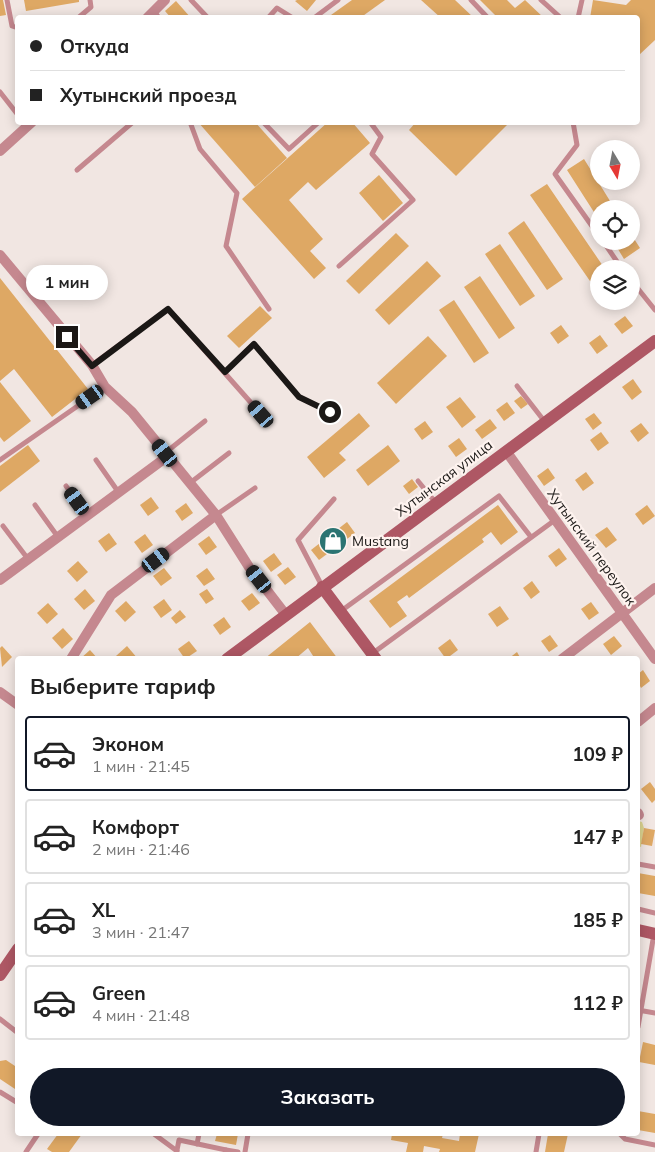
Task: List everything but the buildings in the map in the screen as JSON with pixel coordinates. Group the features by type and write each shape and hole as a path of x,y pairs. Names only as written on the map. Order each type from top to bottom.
{"street":[{"path":"153,15 165,0"},
{"path":"0,150 26,125"},
{"path":"0,255 92,366 105,387 132,412 216,515 249,567 286,615"},
{"name":"Хутынская улица","path":"231,656 655,341"},
{"name":"Хутынский переулок","path":"506,451 655,658"},
{"path":"0,580 120,493 166,454"},
{"path":"73,656 111,595 216,515"},
{"path":"322,587 374,656"},
{"path":"566,656 655,588"},
{"path":"0,692 15,703"},
{"path":"640,720 655,708"},
{"path":"640,930 654,933"},
{"path":"0,975 15,953"}],"lane":[{"path":"7,0 12,26 15,27"},
{"path":"82,15 91,7 90,0"},
{"path":"192,0 205,15"},
{"path":"318,15 338,0"},
{"path":"471,0 485,15"},
{"path":"541,0 558,15"},
{"path":"579,15 582,0"},
{"path":"271,15 277,8 288,15"},
{"path":"0,92 15,112"},
{"path":"76,170 129,125"},
{"path":"191,125 200,149 237,193 226,246 270,309"},
{"path":"265,125 289,148 316,125"},
{"path":"339,266 413,200 372,154 381,137 372,125"},
{"path":"574,125 577,145 555,174 590,223"},
{"path":"640,291 655,310"},
{"path":"92,366 168,309 261,414"},
{"path":"225,372 254,344 299,397 330,412"},
{"path":"517,386 544,422"},
{"path":"0,460 105,387"},
{"path":"166,454 206,421"},
{"path":"190,483 229,453"},
{"path":"96,460 120,493"},
{"path":"418,481 436,503"},
{"path":"66,486 88,516"},
{"path":"216,515 255,488"},
{"path":"341,612 499,496 531,538"},
{"path":"322,587 298,540 334,499"},
{"path":"35,505 58,537"},
{"path":"374,656 555,520"},
{"path":"3,526 28,559"},
{"path":"640,864 655,867"},
{"path":"640,909 655,913"},
{"path":"640,1005 654,933"},
{"path":"640,1010 655,1013"},
{"path":"0,1019 15,1031"},
{"path":"0,1092 15,1101"},
{"path":"26,1152 37,1136"},
{"path":"157,1136 177,1151 179,1140 238,1152"},
{"path":"197,1144 199,1136"},
{"path":"245,1152 248,1136"},
{"path":"536,1152 539,1136"},
{"path":"622,1136 625,1139 655,1145"}],"shaded area":[{"path":"640,822 644,828 640,847"}],"place":[{"name":"Mustang","path":"333,541"}],"route":[{"path":"67,337 92,366 168,309 225,372 254,344 299,397 330,412"}]}
